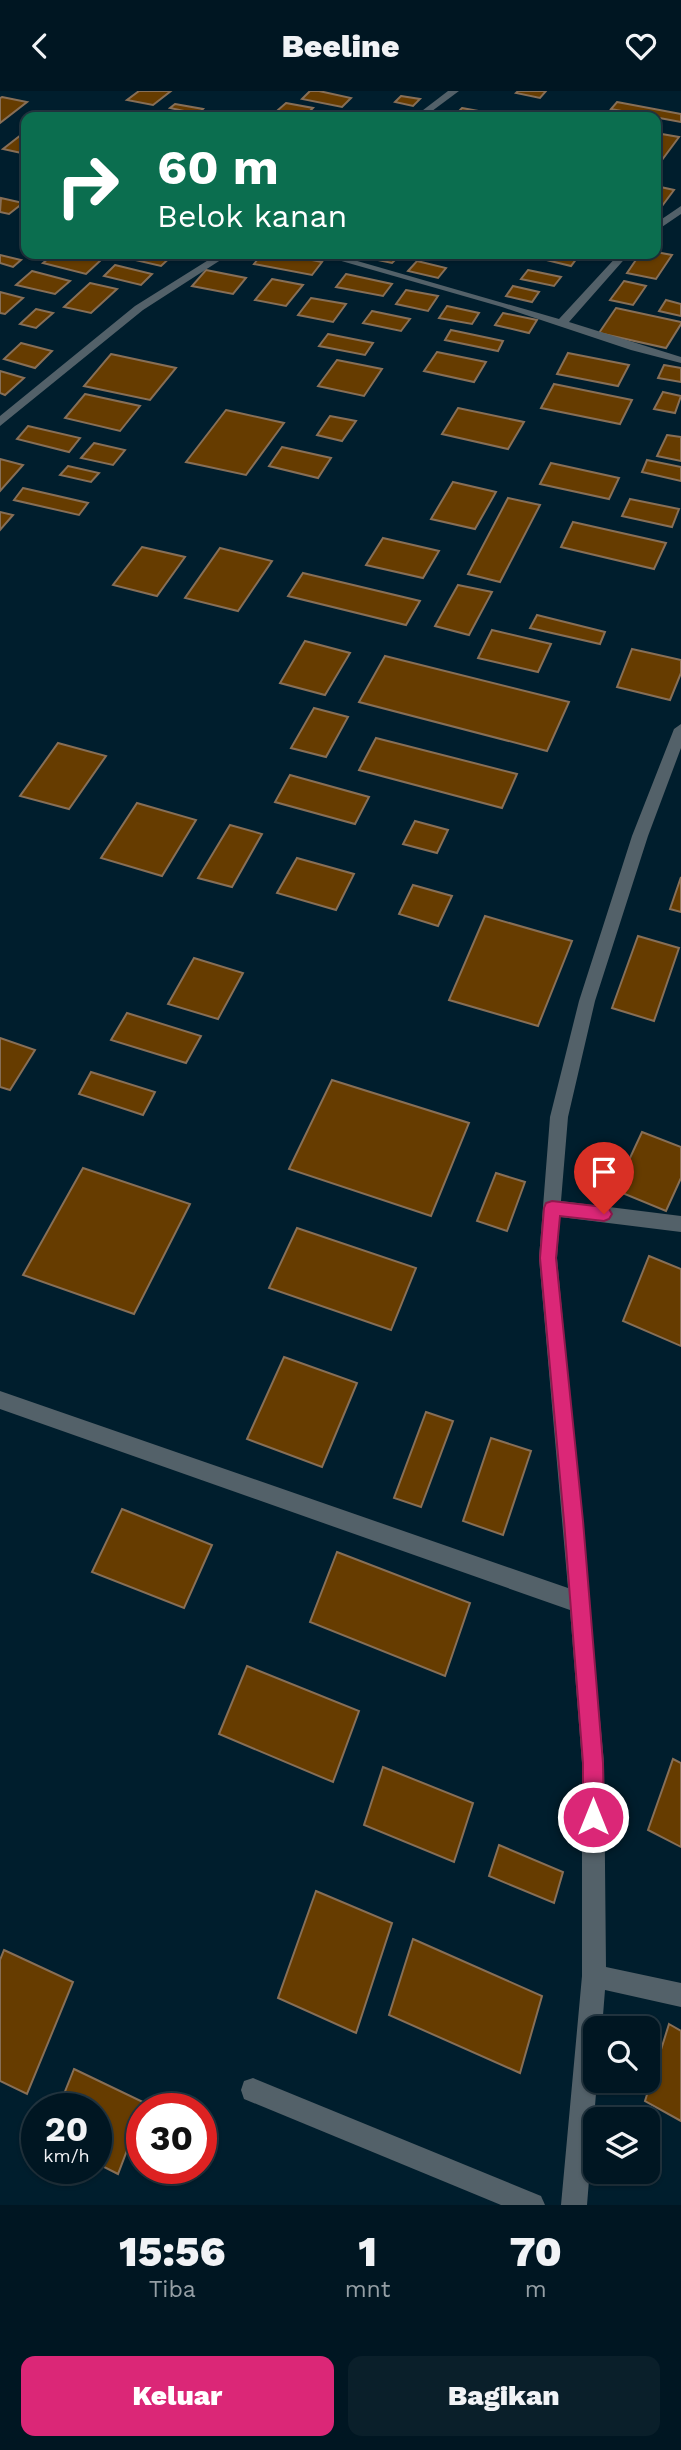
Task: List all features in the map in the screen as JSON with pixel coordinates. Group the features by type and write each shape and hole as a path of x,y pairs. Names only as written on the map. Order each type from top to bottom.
{"street":[{"path":"425,112 454,91"},
{"path":"661,224 681,209"},
{"path":"0,422 139,308 217,259"},
{"path":"339,259 681,360"},
{"path":"561,324 620,259"},
{"path":"574,2205 594,1976 593,1763 548,1258 559,1117 587,1001 640,836 681,729"},
{"path":"552,1208 681,1224"},
{"path":"0,1400 580,1603"},
{"path":"594,1976 681,1995"},
{"path":"253,2090 532,2205"}],"building":[{"path":"139,91 171,91 153,105 127,100"},
{"path":"310,91 351,98 342,107 302,99"},
{"path":"546,91 540,98 516,93"},
{"path":"401,96 420,99 413,106 395,102"},
{"path":"0,98 27,102 0,123"},
{"path":"617,102 681,114 681,122 661,118 661,112 611,109"},
{"path":"286,103 313,108 309,112 276,112"},
{"path":"175,104 203,109 200,112 189,112 170,108"},
{"path":"462,108 478,111 477,112 458,112"},
{"path":"661,134 679,137 661,161"},
{"path":"21,135 21,153 3,149"},
{"path":"661,187 674,190 661,207"},
{"path":"1,198 21,203 9,214 0,212"},
{"path":"661,253 672,255 656,279 627,273 637,259 661,259"},
{"path":"0,255 21,260 13,267 0,263"},
{"path":"48,259 102,259 86,274 43,263"},
{"path":"131,259 169,259 161,266"},
{"path":"258,259 307,259 322,262 312,275 254,264"},
{"path":"373,259 396,259 392,263"},
{"path":"542,259 576,259 571,266"},
{"path":"417,261 446,268 438,278 408,271"},
{"path":"115,265 152,274 141,285 104,276"},
{"path":"206,270 246,278 233,294 192,286"},
{"path":"528,270 561,277 554,286 521,279"},
{"path":"32,271 70,281 55,294 16,285"},
{"path":"346,274 392,284 383,296 336,287"},
{"path":"272,279 303,285 286,306 255,300"},
{"path":"624,281 646,286 633,305 610,300"},
{"path":"90,283 117,289 91,313 64,307"},
{"path":"513,286 539,292 532,302 506,296"},
{"path":"406,290 438,296 428,311 396,304"},
{"path":"0,292 23,298 5,314 0,313"},
{"path":"311,298 346,304 333,322 298,315"},
{"path":"666,300 681,304 681,316 659,311"},
{"path":"447,306 479,313 472,324 439,318"},
{"path":"616,308 681,324 666,348 599,333"},
{"path":"36,309 53,313 36,328 20,324"},
{"path":"372,311 410,319 401,331 363,323"},
{"path":"503,313 537,320 529,333 495,325"},
{"path":"451,330 503,341 498,351 445,340"},
{"path":"328,334 373,343 365,355 319,346"},
{"path":"21,343 52,351 35,368 4,359"},
{"path":"437,352 486,362 474,382 424,371"},
{"path":"568,353 629,365 618,386 557,374"},
{"path":"111,354 176,368 150,400 84,386"},
{"path":"337,360 382,369 364,396 318,386"},
{"path":"664,365 681,368 681,382 658,378"},
{"path":"0,371 24,378 5,395 0,393"},
{"path":"554,384 632,400 620,424 541,408"},
{"path":"663,392 681,396 675,413 654,409"},
{"path":"85,394 140,406 120,431 65,418"},
{"path":"458,408 524,422 508,449 442,434"},
{"path":"226,410 284,423 246,475 186,462"},
{"path":"330,416 356,421 342,441 317,435"},
{"path":"28,426 80,438 69,452 17,439"},
{"path":"667,435 681,437 681,461 657,456"},
{"path":"94,443 125,450 113,465 81,458"},
{"path":"282,447 331,458 318,478 269,466"},
{"path":"0,459 23,465 0,491"},
{"path":"647,460 681,467 681,481 642,472"},
{"path":"551,463 619,478 609,499 540,484"},
{"path":"68,466 99,473 91,482 60,475"},
{"path":"453,482 496,492 475,529 431,519"},
{"path":"23,488 88,503 79,515 14,500"},
{"path":"508,498 540,505 500,582 468,574"},
{"path":"630,499 679,509 672,527 622,516"},
{"path":"0,512 13,515 0,530"},
{"path":"573,522 666,543 654,569 561,547"},
{"path":"383,538 439,551 423,578 366,565"},
{"path":"142,547 185,557 157,596 113,585"},
{"path":"220,548 272,561 238,611 185,598"},
{"path":"303,573 420,601 406,625 288,596"},
{"path":"458,585 492,592 469,635 435,626"},
{"path":"537,615 605,632 600,644 530,628"},
{"path":"492,630 551,644 538,672 478,658"},
{"path":"305,641 350,653 325,695 280,683"},
{"path":"632,649 681,660 681,673 670,700 617,687"},
{"path":"385,656 569,702 547,751 359,702"},
{"path":"314,708 348,717 326,757 291,748"},
{"path":"376,738 517,774 502,808 359,770"},
{"path":"58,743 106,756 69,809 20,796"},
{"path":"290,775 369,797 355,824 275,802"},
{"path":"137,803 196,820 162,876 101,858"},
{"path":"415,821 448,830 437,853 403,844"},
{"path":"230,825 262,834 232,887 198,878"},
{"path":"297,858 354,874 336,910 277,893"},
{"path":"681,877 681,912 670,909"},
{"path":"413,885 452,896 438,926 399,914"},
{"path":"485,916 572,941 538,1026 449,1000"},
{"path":"638,936 679,948 654,1021 612,1008"},
{"path":"194,958 243,973 218,1019 168,1004"},
{"path":"127,1013 201,1036 186,1063 111,1040"},
{"path":"0,1038 35,1050 10,1090 0,1087"},
{"path":"91,1072 155,1092 143,1115 79,1094"},
{"path":"332,1080 469,1123 431,1216 289,1169"},
{"path":"642,1132 681,1147 681,1178 666,1211 615,1190"},
{"path":"83,1168 190,1204 134,1314 23,1275"},
{"path":"496,1173 525,1182 507,1231 477,1221"},
{"path":"297,1228 416,1268 391,1330 269,1288"},
{"path":"649,1256 681,1269 681,1346 623,1321"},
{"path":"284,1357 357,1383 322,1467 247,1439"},
{"path":"426,1412 453,1421 421,1507 394,1498"},
{"path":"491,1438 531,1451 503,1535 463,1521"},
{"path":"122,1509 212,1545 184,1608 92,1572"},
{"path":"337,1552 470,1603 445,1676 310,1622"},
{"path":"247,1666 359,1711 333,1782 219,1734"},
{"path":"673,1759 681,1763 681,1847 648,1830"},
{"path":"383,1767 473,1803 454,1862 364,1825"},
{"path":"499,1845 563,1872 554,1903 489,1876"},
{"path":"316,1891 392,1923 356,2033 278,1998"},
{"path":"413,1939 542,1996 520,2073 389,2015"},
{"path":"4,1950 73,1982 27,2093 0,2081 0,1960"},
{"path":"669,2024 681,2031 681,2121 645,2101 647,2093 660,2093 660,2053"},
{"path":"74,2069 126,2094 126,2153 118,2174 112,2171 112,2093 64,2093"}],"route":[{"path":"593,1817 593,1763 574,1521 548,1258 552,1208 604,1214"}]}
